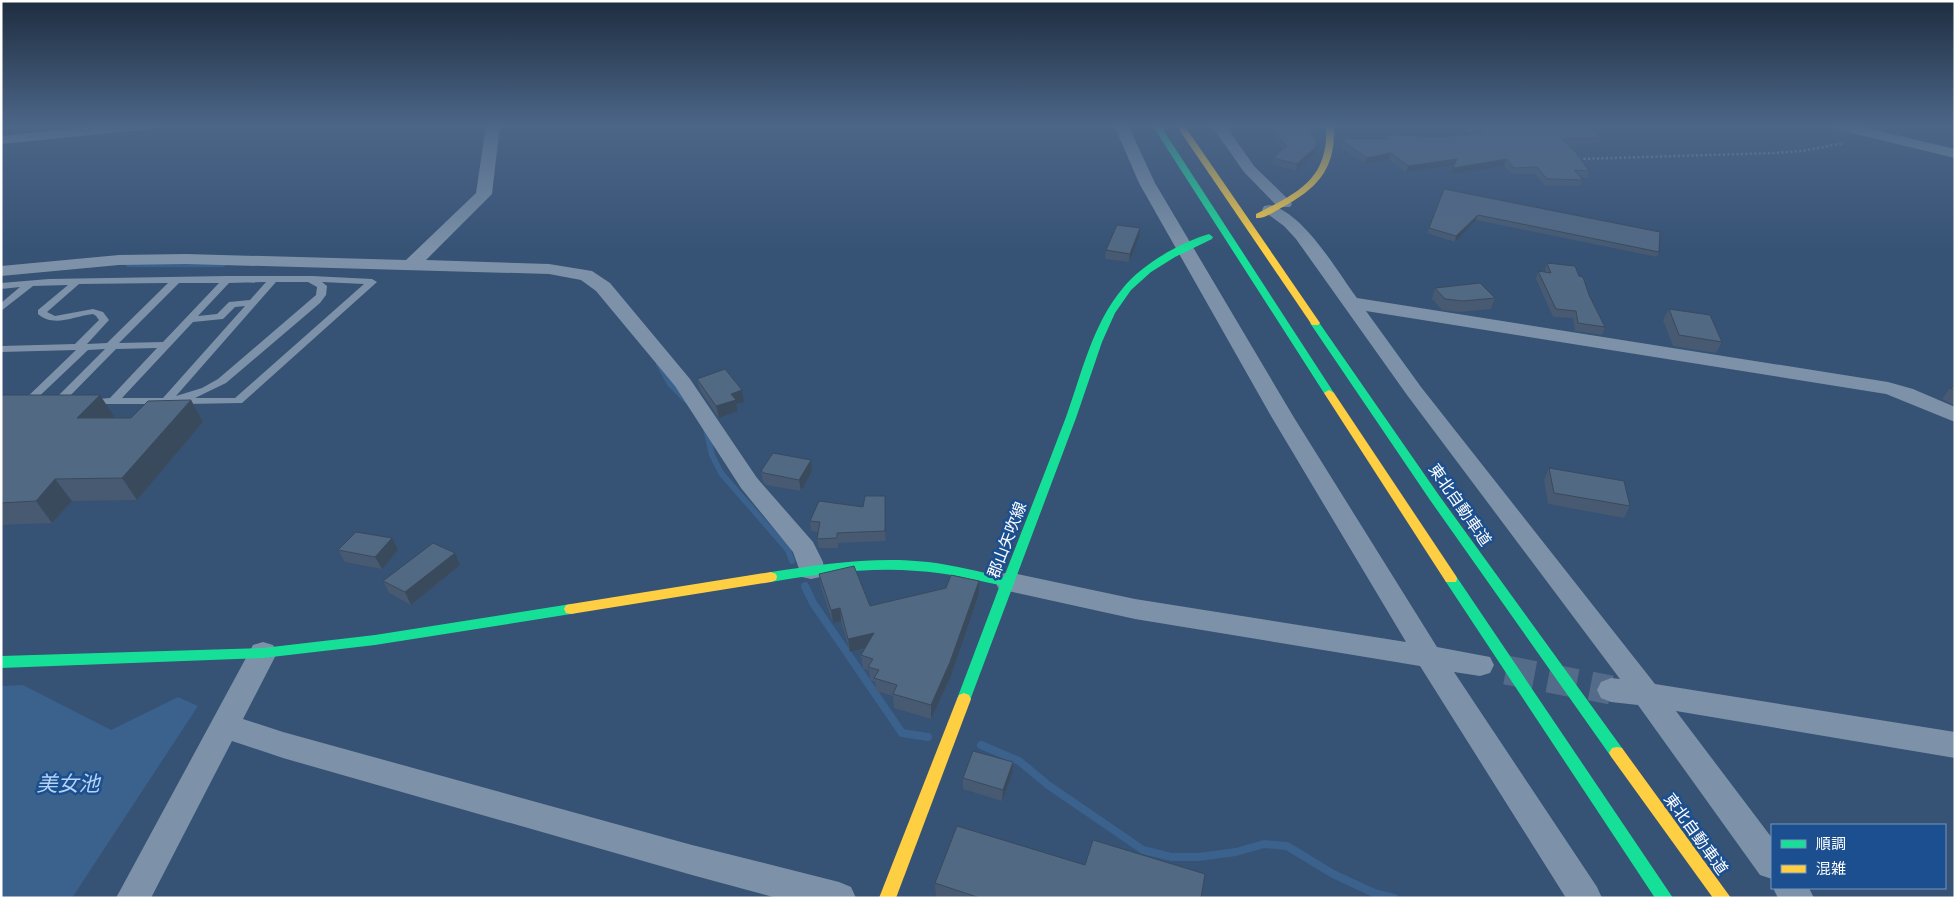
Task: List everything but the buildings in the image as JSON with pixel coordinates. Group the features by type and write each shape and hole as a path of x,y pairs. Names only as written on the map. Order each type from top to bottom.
{"main road":[{"path":"1183,167 1398,499 1665,898"},
{"name":"東北自動車道","path":"1209,167 1483,567 1723,898"},
{"path":"1271,210 1305,190 1324,167"},
{"name":"郡山矢吹線","path":"887,898 1112,309 1130,285 1144,273 1184,248 1210,237"},
{"path":"1,662 264,653 375,640 812,570 862,566 918,566 1008,582"}],"street":[{"path":"411,265 484,194 488,167"},
{"path":"1140,167 1184,248 1282,416 1429,657 1585,898"},
{"path":"1248,167 1271,210 1290,222 1302,235 1414,391 1647,694 1771,863"},
{"path":"1,271 119,260 186,259 557,269 586,275 598,283 683,383 749,483 804,548 812,570"},
{"path":"1351,303 1888,388 1906,393 1955,415"},
{"path":"1008,582 1134,609 1480,665"},
{"path":"133,898 264,653"},
{"path":"1611,690 1647,694 1955,745"},
{"path":"225,726 283,745 692,860 839,898"}],"lane":[{"path":"114,401 227,279"},
{"path":"1,286 32,283 76,282 227,279 310,279 372,282 238,401 22,403 81,347 104,320 100,313 90,312 54,319 45,317 41,312 76,282"},
{"path":"166,401 274,279"},
{"path":"166,401 185,398 210,388 239,367 317,301 321,295 322,286 310,279"},
{"path":"50,402 112,346 177,280"},
{"path":"1,308 32,283"},
{"path":"191,319 220,318 232,304 254,303"},
{"path":"1,349 166,346"}],"water":[{"name":"美女池","path":"23,685 111,730 178,697 198,706 72,898 1,898 1,686"}],"waterway":[{"path":"128,265 223,265"},
{"path":"659,364 670,384 686,400"},
{"path":"706,429 712,455 721,473 788,550 792,561"},
{"path":"805,586 813,603 902,733 928,737"},
{"path":"981,745 1019,761 1048,785 1143,850 1171,857 1198,857 1236,852 1264,844 1287,846 1333,874 1374,893 1394,898"}],"tunnel":[{"path":"1506,670 1611,690"}],"traffic: fast":[{"path":"1183,167 1329,393"},
{"path":"964,699 1071,418 1103,327 1119,299 1137,279 1160,262 1184,248 1209,237"},
{"path":"1315,323 1434,497 1617,753"},
{"path":"771,577 844,567 899,565 940,569 1008,582"},
{"path":"1451,579 1665,898"},
{"path":"1,662 263,653 375,640 571,609"}],"traffic: slow":[{"path":"1209,167 1315,323"},
{"path":"1259,216 1301,192 1324,167"},
{"path":"1329,393 1451,579"},
{"path":"571,609 771,577"},
{"path":"887,898 964,699"},
{"path":"1617,753 1723,898"}]}
